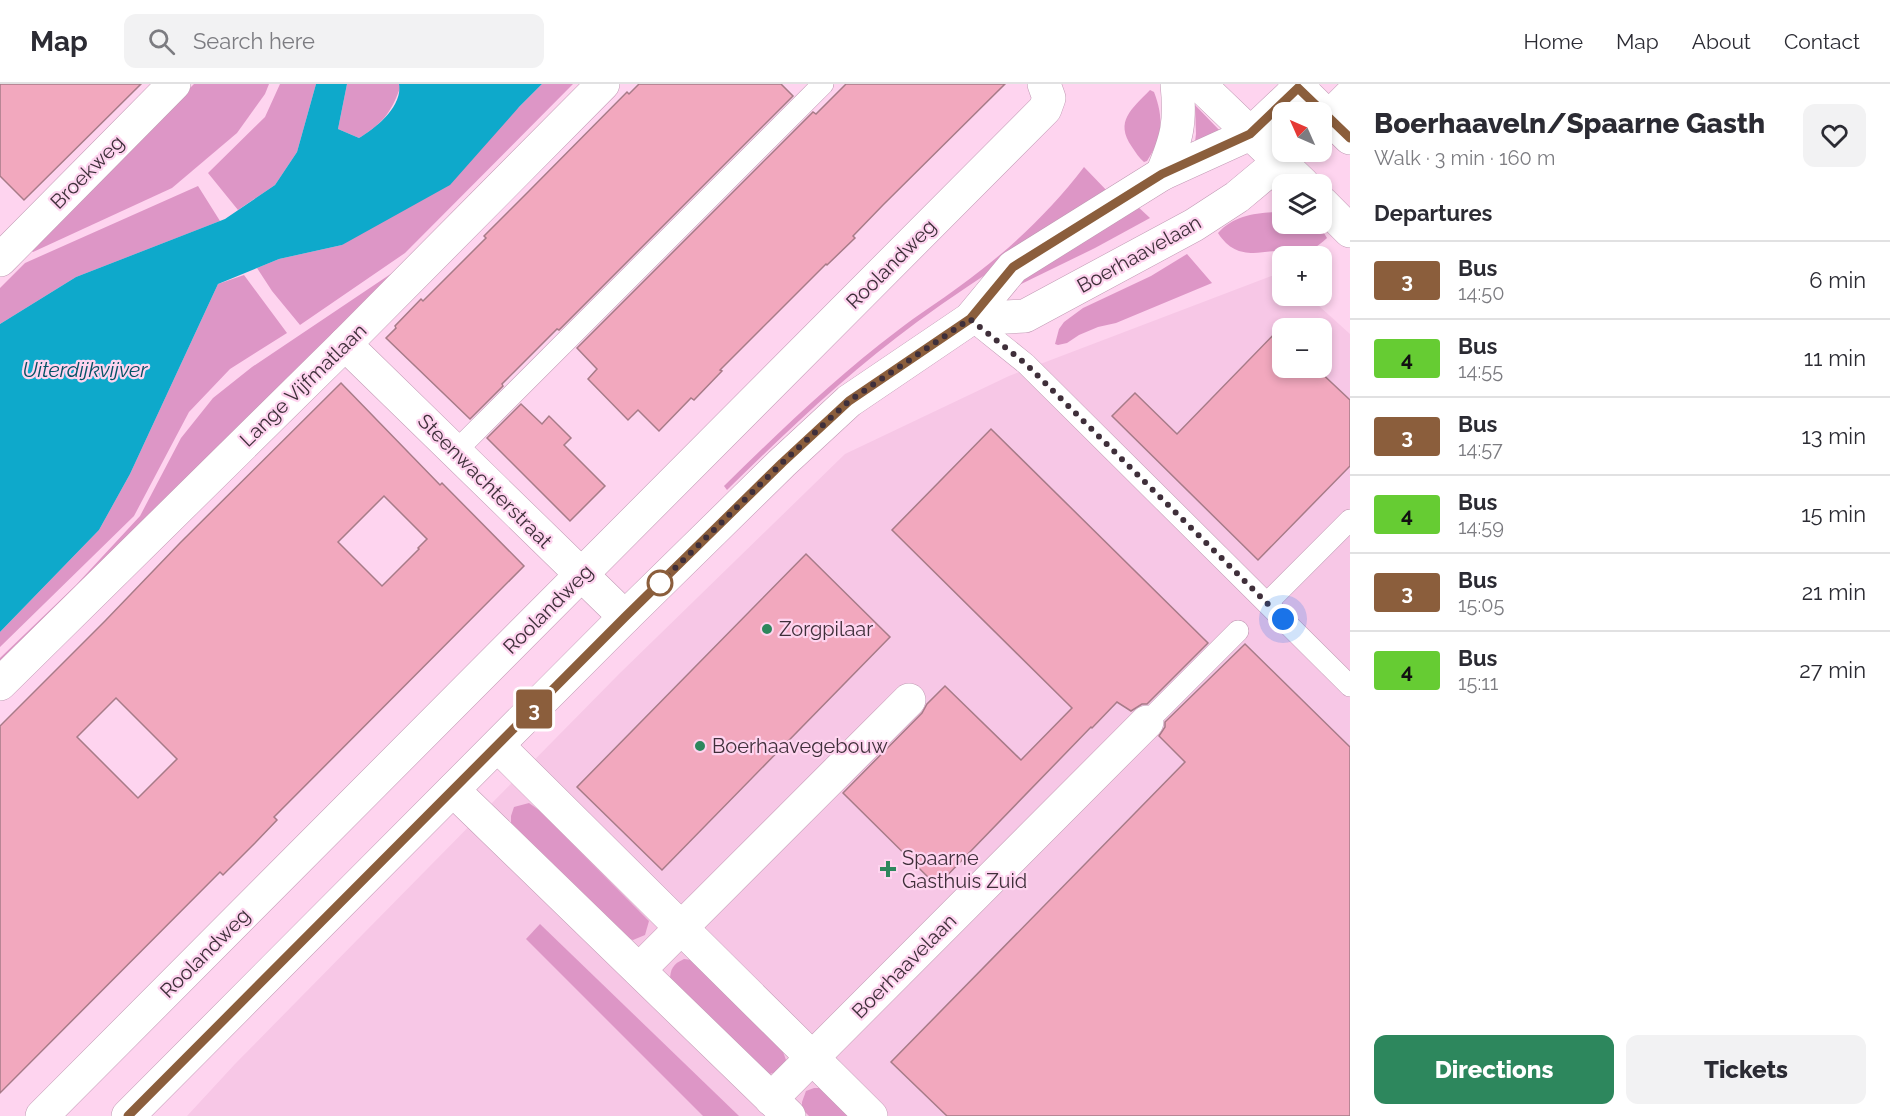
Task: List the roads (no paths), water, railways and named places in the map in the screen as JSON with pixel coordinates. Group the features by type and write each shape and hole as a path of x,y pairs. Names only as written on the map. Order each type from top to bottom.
{"street":[{"name":"Broekweg","path":"6,241 174,84"},
{"name":"Lange Vijfmatlaan","path":"0,684 345,344 603,84"},
{"path":"1162,174 1176,141 1179,120 1178,84"},
{"path":"1199,84 1250,134 1272,148"},
{"path":"128,1116 625,617 782,463 849,401 970,319 1013,267 1162,174 1250,134 1299,85 1338,119"},
{"name":"Roolandweg","path":"42,1116 1045,109 1047,91"},
{"name":"Boerhaavelaan","path":"970,319 1025,316 1194,225 1236,197 1280,162"},
{"path":"1332,213 1350,231"},
{"name":"Steenwachterstraat","path":"345,344 625,617"},
{"path":"639,970 909,700"},
{"name":"Boerhaavelaan","path":"453,790 780,1107 813,1057 1152,717"},
{"path":"498,746 872,1116"}],"lane":[{"path":"455,452 823,84"},
{"path":"970,319 1026,364 1350,686"},
{"path":"1267,603 1350,519"},
{"name":"Boerhaavelaan","path":"1152,717 1238,631"}],"water":[{"name":"Uiterdijkvijver","path":"316,84 347,84 338,129 359,138 387,116 393,108 399,92 399,84 542,84 450,185 342,245 279,259 218,284 130,474 99,530 0,632 0,324 76,277 225,219 275,185 297,152"}],"place":[{"name":"Zorgpilaar","path":"767,629"},
{"name":"Boerhaavegebouw","path":"700,746"},
{"name":"Spaarne Gasthuis Zuid","path":"888,869"}]}
